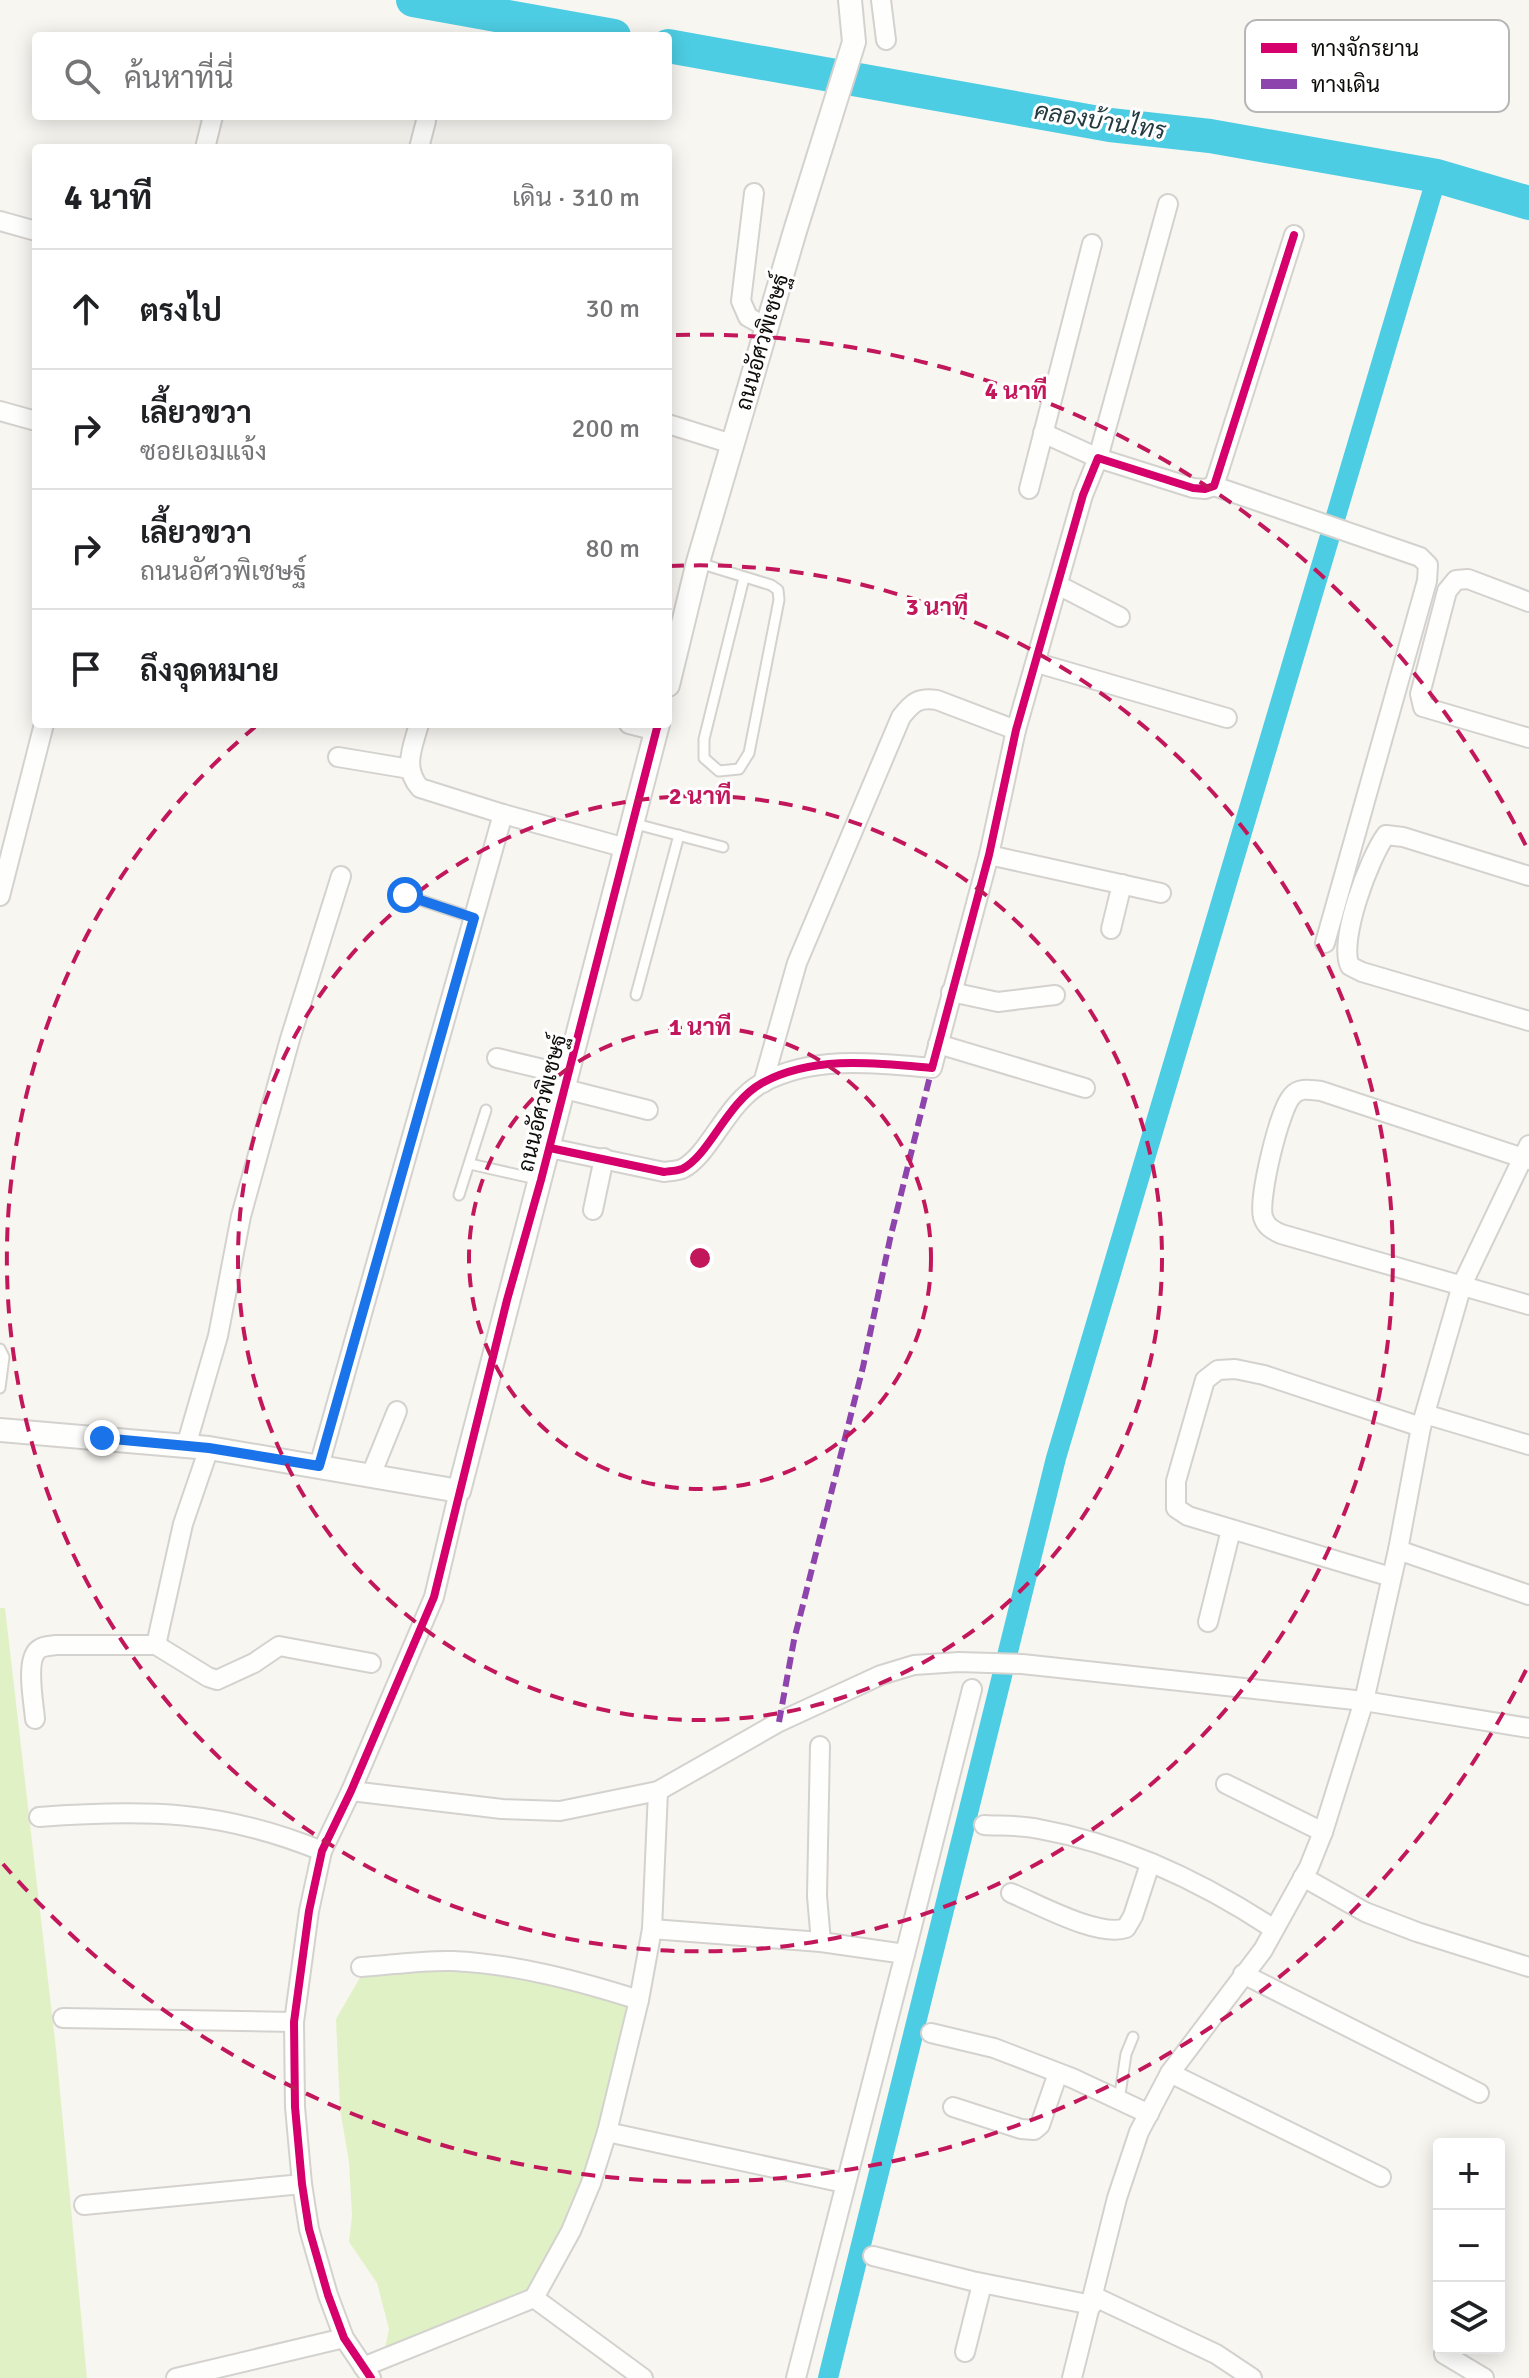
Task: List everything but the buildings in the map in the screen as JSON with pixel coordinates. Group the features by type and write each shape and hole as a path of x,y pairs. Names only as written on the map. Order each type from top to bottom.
{"street":[{"name":"ถนนอัศวพิเชษฐ์","path":"672,669 732,444 854,42 850,0"},
{"path":"881,0 886,40"},
{"path":"206,144 212,120"},
{"path":"420,144 426,121"},
{"path":"754,193 741,301 748,317 766,327"},
{"path":"550,1148 664,1172 679,1171 700,1153 738,1103 763,1083 816,1064 932,1068 989,855 1016,730 1083,495 1098,458 1168,204"},
{"path":"0,221 32,230"},
{"path":"1214,486 1294,235"},
{"path":"1029,489 1092,244"},
{"path":"0,411 32,420"},
{"path":"672,425 732,444"},
{"path":"1043,433 1098,458 1193,488 1214,486 1341,529 1420,557 1428,565 1427,581 1325,943"},
{"path":"1529,602 1468,579 1456,580 1447,591 1420,694 1423,707 1529,738"},
{"path":"1058,585 1120,617"},
{"path":"1037,663 1227,718"},
{"path":"763,1083 797,963 901,717 912,703 923,698 937,700 1016,730"},
{"path":"0,896 6,851 18,826 43,728"},
{"path":"418,728 409,760 412,779 420,788 626,848"},
{"name":"ถนนอัศวพิเชษฐ์","path":"459,1491 658,728"},
{"path":"338,757 410,769"},
{"path":"319,1466 503,814"},
{"path":"0,818 18,826"},
{"path":"1529,876 1403,837 1386,835 1367,866 1345,957 1350,966 1362,972 1529,1021"},
{"path":"989,855 1161,893"},
{"path":"186,1446 218,1336 236,1237 290,1039 341,876"},
{"path":"1111,929 1122,884"},
{"path":"951,992 998,1002 1055,995"},
{"path":"938,1044 1085,1088"},
{"path":"497,1058 648,1110"},
{"path":"1072,2378 1117,2198 1139,2132 1170,2073 1263,1950 1303,1877 1323,1832 1364,1701 1423,1420 1462,1285 1526,1154 1321,1091 1302,1090 1292,1094 1283,1113 1262,1194 1263,1217 1268,1227 1281,1234 1462,1285 1529,1305"},
{"path":"593,1210 604,1158"},
{"path":"1391,1577 1231,1530 1188,1516 1176,1508 1176,1481 1205,1380 1218,1370 1235,1369 1529,1445"},
{"path":"371,1475 397,1411"},
{"path":"0,1430 209,1448 459,1491 434,1597 322,1851 309,1911 294,2022 295,2107 309,2229 344,2338 367,2372 534,2298 571,2231 607,2132 639,2000 652,1929 658,1791"},
{"path":"156,1645 183,1524 209,1448"},
{"path":"1208,1622 1231,1530"},
{"path":"1398,1550 1529,1595"},
{"path":"35,1719 31,1668 34,1655 40,1648 56,1645 156,1645 217,1680 279,1646 371,1663"},
{"path":"351,1791 502,1809 560,1811 658,1791 779,1722 881,1675 914,1665 959,1662 1022,1664 1364,1701 1529,1728"},
{"path":"796,2378 972,1689"},
{"path":"820,1746 817,1896 821,1942"},
{"path":"1226,1784 1323,1832"},
{"path":"39,1817 118,1812 218,1818 279,1834 322,1851"},
{"path":"984,1825 1036,1828 1090,1841 1197,1883 1274,1929"},
{"path":"1011,1893 1100,1929 1117,1932 1126,1928 1133,1916 1150,1864"},
{"path":"1303,1877 1365,1912 1417,1932 1529,1967"},
{"path":"652,1929 821,1942 905,1954"},
{"path":"361,1967 451,1961 512,1968 639,2000"},
{"path":"1243,1974 1479,2093"},
{"path":"63,2018 294,2022"},
{"path":"931,2033 994,2048 1149,2114"},
{"path":"953,2107 1021,2129 1034,2130 1040,2125 1058,2073"},
{"path":"1170,2073 1381,2177"},
{"path":"607,2132 844,2183"},
{"path":"84,2205 302,2184"},
{"path":"873,2256 982,2284 1093,2300 1216,2354 1252,2378"},
{"path":"965,2352 982,2284"},
{"path":"534,2298 643,2378"},
{"path":"176,2378 344,2338"},
{"path":"1444,2354 1484,2378"}],"lane":[{"path":"698,562 771,585 778,590 779,600 749,753 739,769 719,771 704,758 704,739 744,578"},
{"path":"632,823 723,847"},
{"path":"636,995 679,835"},
{"path":"405,895 474,918"},
{"path":"459,1195 486,1110"},
{"path":"470,1164 541,1180"},
{"path":"0,1349 4,1357 0,1388"},
{"path":"1119,2101 1126,2054 1133,2037"}],"green space":[{"path":"0,1608 5,1608 56,2049 87,2378 0,2378"},
{"path":"452,1970 571,1984 630,2003 598,2138 546,2298 385,2348 389,2329 377,2283 349,2242 352,2216 349,2162 340,2109 336,2019 362,1974"}],"waterway":[{"name":"คลองบ้านไทร","path":"413,0 592,32"},
{"name":"คลองบ้านไทร","path":"672,47 1110,125 1210,136 1437,176 1529,203"},
{"path":"828,2378 1056,1458 1437,176"}],"marked path":[{"path":"779,1722 794,1640 863,1367 890,1239 932,1068"}],"cycle path":[{"path":"550,1148 664,1172 678,1170 692,1162 749,1092 782,1074 846,1063 932,1068 989,855 1016,730 1083,495 1098,458 1193,488 1214,486 1294,235"},
{"path":"371,2378 344,2338 328,2295 309,2229 302,2184 295,2107 294,2022 309,1911 322,1851 434,1597 507,1300 541,1180 657,728"}],"route":[{"path":"102,1438 209,1448 319,1466 474,918 405,895"}]}
